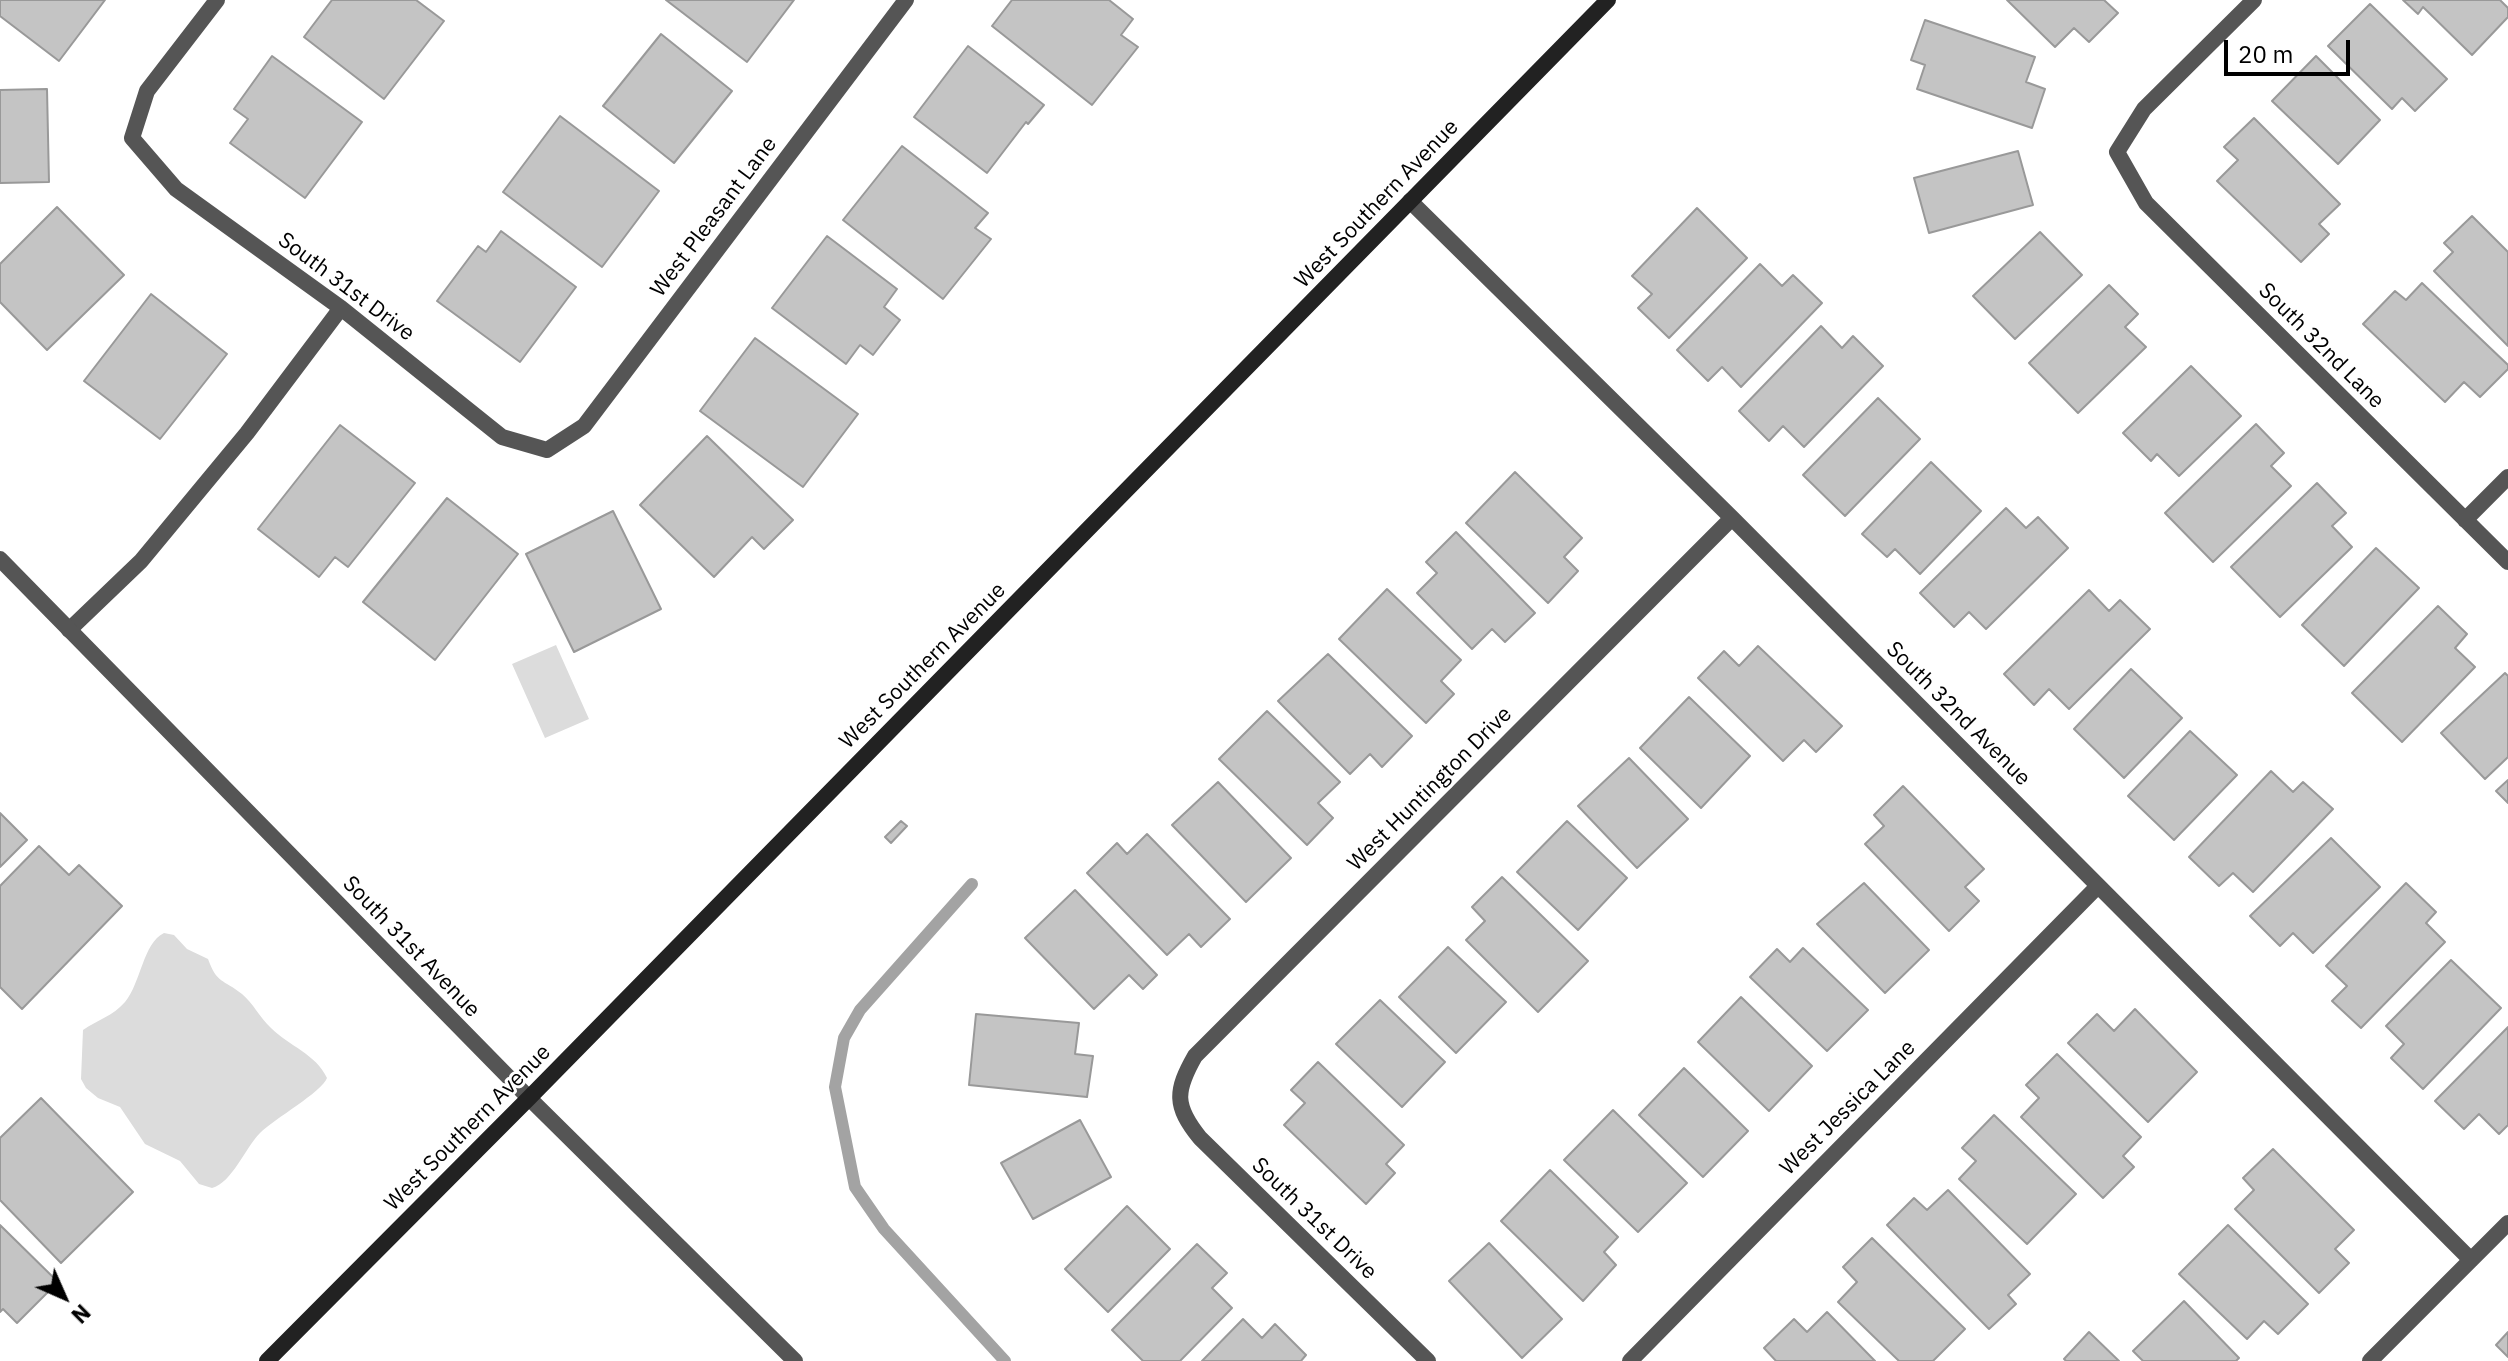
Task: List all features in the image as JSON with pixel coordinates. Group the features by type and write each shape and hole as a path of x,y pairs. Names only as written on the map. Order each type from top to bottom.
{"main road":[{"name":"West Southern Avenue","path":"267,1361 1608,0"}],"street":[{"name":"South 31st Drive","path":"217,0 147,91 132,138 176,189 341,308 502,437 547,450"},
{"name":"West Pleasant Lane","path":"547,450 584,426 906,0"},
{"name":"South 32nd Lane","path":"2254,0 2144,109 2117,152 2146,203 2508,562"},
{"name":"South 32nd Avenue","path":"1410,201 1732,518 2471,1260"},
{"path":"69,630 141,561 247,433 341,308"},
{"path":"2465,520 2508,477"},
{"name":"West Huntington Drive","path":"1180,1103 1182,1079 1195,1056 1732,518"},
{"name":"South 31st Avenue","path":"0,559 529,1098 795,1361"},
{"name":"West Jessica Lane","path":"1630,1361 2098,886"},
{"name":"South 31st Drive","path":"1180,1103 1186,1121 1200,1138 1428,1361"},
{"path":"2370,1361 2508,1223"}],"shaded area":[{"path":"556,645 589,719 545,738 512,664"},
{"path":"164,933 174,935 187,949 208,959 218,977 246,998 271,1028 309,1056 327,1078 316,1091 260,1133 226,1179 212,1188 199,1184 180,1161 145,1144 120,1107 98,1098 81,1079 83,1030 125,1002 151,945"}],"building":[{"path":"0,0 105,0 59,61 0,16"},
{"path":"332,0 416,0 444,21 384,99 304,37"},
{"path":"666,0 794,0 747,62"},
{"path":"1012,0 1109,0 1133,19 1121,35 1138,47 1092,105 992,26"},
{"path":"2007,0 2104,0 2118,13 2089,42 2074,28 2055,47"},
{"path":"2403,0 2500,0 2508,8 2508,17 2472,55 2423,7 2418,14"},
{"path":"2370,4 2447,79 2415,111 2402,98 2392,109 2328,46"},
{"path":"1925,20 2035,57 2026,82 2045,89 2032,128 1917,89 1925,65 1911,60"},
{"path":"661,34 732,91 674,163 603,106"},
{"path":"968,46 1044,105 1028,124 1026,122 987,173 914,117"},
{"path":"272,56 362,122 305,198 230,143 248,119 234,109"},
{"path":"2316,56 2380,120 2338,164 2272,101"},
{"path":"47,89 49,182 0,183 0,90"},
{"path":"560,116 659,191 602,267 503,192"},
{"path":"2254,118 2340,204 2319,224 2329,234 2301,262 2217,181 2238,160 2224,147"},
{"path":"902,146 988,213 975,228 991,239 943,299 843,220"},
{"path":"2018,151 2033,205 1929,233 1914,178"},
{"path":"57,207 124,275 47,350 0,302 0,264"},
{"path":"1697,208 1747,258 1669,338 1638,308 1652,294 1632,276"},
{"path":"2472,216 2508,252 2508,346 2434,271 2453,252 2444,243"},
{"path":"501,231 576,287 520,362 437,301 478,246 486,252"},
{"path":"2040,232 2082,275 2015,339 1973,296"},
{"path":"827,236 897,289 884,307 900,320 873,355 860,345 846,364 772,308"},
{"path":"1760,264 1782,286 1793,275 1822,303 1741,387 1722,367 1708,381 1677,350"},
{"path":"2422,283 2508,365 2508,369 2480,397 2464,382 2445,402 2363,324 2395,291 2406,300"},
{"path":"2109,285 2138,314 2125,327 2146,347 2078,413 2029,363"},
{"path":"151,294 227,354 160,439 84,381"},
{"path":"1821,326 1842,348 1853,336 1883,366 1804,447 1783,426 1769,441 1739,411"},
{"path":"755,338 858,414 803,487 700,411"},
{"path":"2191,366 2241,416 2179,476 2157,454 2151,461 2123,433"},
{"path":"1878,398 1920,439 1845,516 1803,475"},
{"path":"2256,424 2284,453 2271,466 2291,486 2213,562 2165,513"},
{"path":"340,425 415,483 348,567 335,557 319,577 258,529"},
{"path":"707,436 793,520 764,549 752,537 714,577 640,505"},
{"path":"1931,462 1981,511 1920,574 1895,549 1887,557 1862,534"},
{"path":"1515,472 1582,538 1564,557 1578,571 1548,603 1466,523"},
{"path":"2317,483 2346,513 2332,526 2352,547 2280,617 2231,567"},
{"path":"447,498 518,554 435,660 363,602"},
{"path":"2006,508 2026,528 2038,517 2068,548 1986,629 1969,612 1954,627 1920,593"},
{"path":"613,511 661,609 574,652 526,554"},
{"path":"1456,532 1535,613 1505,642 1492,629 1472,649 1417,593 1437,573 1426,562"},
{"path":"2376,548 2419,588 2344,666 2302,625"},
{"path":"1387,589 1461,660 1441,681 1454,694 1426,723 1339,639"},
{"path":"2089,590 2109,611 2120,600 2150,629 2069,709 2049,689 2034,705 2004,674"},
{"path":"2438,606 2467,634 2455,648 2475,667 2402,742 2352,693"},
{"path":"1758,646 1842,726 1816,752 1804,740 1783,761 1698,678 1724,651 1739,666"},
{"path":"1328,654 1412,736 1382,767 1370,754 1350,774 1278,701"},
{"path":"2131,669 2182,718 2124,778 2074,729"},
{"path":"2505,673 2508,676 2508,757 2485,779 2441,733"},
{"path":"1689,697 1750,756 1701,808 1640,748"},
{"path":"1267,711 1340,782 1318,803 1333,818 1307,845 1219,759"},
{"path":"2190,731 2237,775 2174,840 2128,796"},
{"path":"1629,758 1688,819 1637,868 1578,806"},
{"path":"2271,771 2293,792 2303,782 2333,809 2253,892 2233,873 2219,886 2189,857"},
{"path":"2508,780 2508,803 2496,791"},
{"path":"1218,782 1291,858 1246,902 1172,825"},
{"path":"1903,786 1984,869 1965,887 1979,901 1949,931 1865,844 1884,826 1874,815"},
{"path":"0,813 27,840 0,867"},
{"path":"901,821 907,826 891,843 885,837"},
{"path":"1567,821 1627,878 1578,930 1517,872"},
{"path":"1147,834 1230,919 1201,947 1189,934 1167,955 1087,873 1117,843 1127,854"},
{"path":"2331,838 2380,887 2313,953 2293,933 2280,946 2250,916"},
{"path":"39,846 69,875 79,865 122,906 22,1009 0,987 0,886"},
{"path":"1502,877 1588,961 1538,1012 1466,940 1485,921 1472,907"},
{"path":"1864,883 1929,950 1885,993 1817,924"},
{"path":"2406,883 2436,912 2426,923 2445,942 2361,1028 2332,1001 2347,986 2326,966"},
{"path":"1075,890 1157,975 1143,989 1129,975 1094,1009 1025,938"},
{"path":"1448,947 1506,1002 1456,1053 1399,997"},
{"path":"1803,948 1868,1010 1827,1051 1750,977 1777,949 1790,962"},
{"path":"2451,960 2501,1008 2423,1089 2391,1058 2404,1044 2386,1026"},
{"path":"1741,997 1812,1066 1769,1111 1698,1042"},
{"path":"1380,1000 1445,1062 1402,1107 1336,1044"},
{"path":"2135,1009 2197,1072 2148,1122 2068,1043 2097,1014 2114,1031"},
{"path":"976,1014 1079,1023 1075,1054 1093,1056 1087,1097 969,1085"},
{"path":"2508,1027 2508,1125 2499,1134 2479,1114 2464,1129 2435,1101"},
{"path":"2057,1054 2141,1137 2123,1156 2134,1167 2103,1198 2021,1117 2039,1098 2026,1085"},
{"path":"1318,1062 1404,1145 1386,1164 1395,1173 1366,1204 1284,1125 1305,1103 1291,1090"},
{"path":"1684,1068 1748,1131 1703,1177 1639,1115"},
{"path":"41,1098 133,1192 61,1263 0,1200 0,1138"},
{"path":"1613,1110 1687,1183 1638,1232 1564,1160"},
{"path":"1994,1115 2076,1194 2027,1244 1959,1179 1976,1161 1962,1148"},
{"path":"1080,1120 1111,1177 1033,1219 1001,1163"},
{"path":"2273,1149 2354,1230 2335,1249 2349,1263 2319,1293 2235,1209 2254,1190 2243,1178"},
{"path":"1550,1170 1618,1237 1604,1252 1616,1265 1583,1301 1501,1221"},
{"path":"1948,1190 2030,1274 2008,1295 2016,1304 1989,1329 1887,1225 1914,1198 1927,1210"},
{"path":"1127,1206 1170,1249 1108,1312 1065,1269"},
{"path":"0,1225 58,1282 17,1323 3,1309 0,1312"},
{"path":"2228,1225 2308,1304 2278,1334 2264,1321 2247,1339 2179,1274"},
{"path":"1872,1238 1965,1329 1933,1361 1899,1361 1838,1302 1857,1282 1843,1267"},
{"path":"1489,1243 1562,1319 1522,1358 1449,1281"},
{"path":"1197,1244 1227,1273 1212,1288 1232,1308 1180,1361 1143,1361 1112,1330"},
{"path":"2184,1301 2239,1358 2236,1361 2143,1361 2133,1351"},
{"path":"1827,1312 1875,1361 1776,1361 1764,1348 1794,1319 1807,1332"},
{"path":"1243,1319 1262,1338 1275,1324 1306,1355 1301,1361 1202,1361"},
{"path":"2089,1332 2119,1361 2066,1361 2064,1359"},
{"path":"2508,1332 2508,1357 2496,1345"}],"waterway":[{"path":"972,884 860,1010 844,1038 835,1087 855,1187 884,1229 1005,1361"}]}
